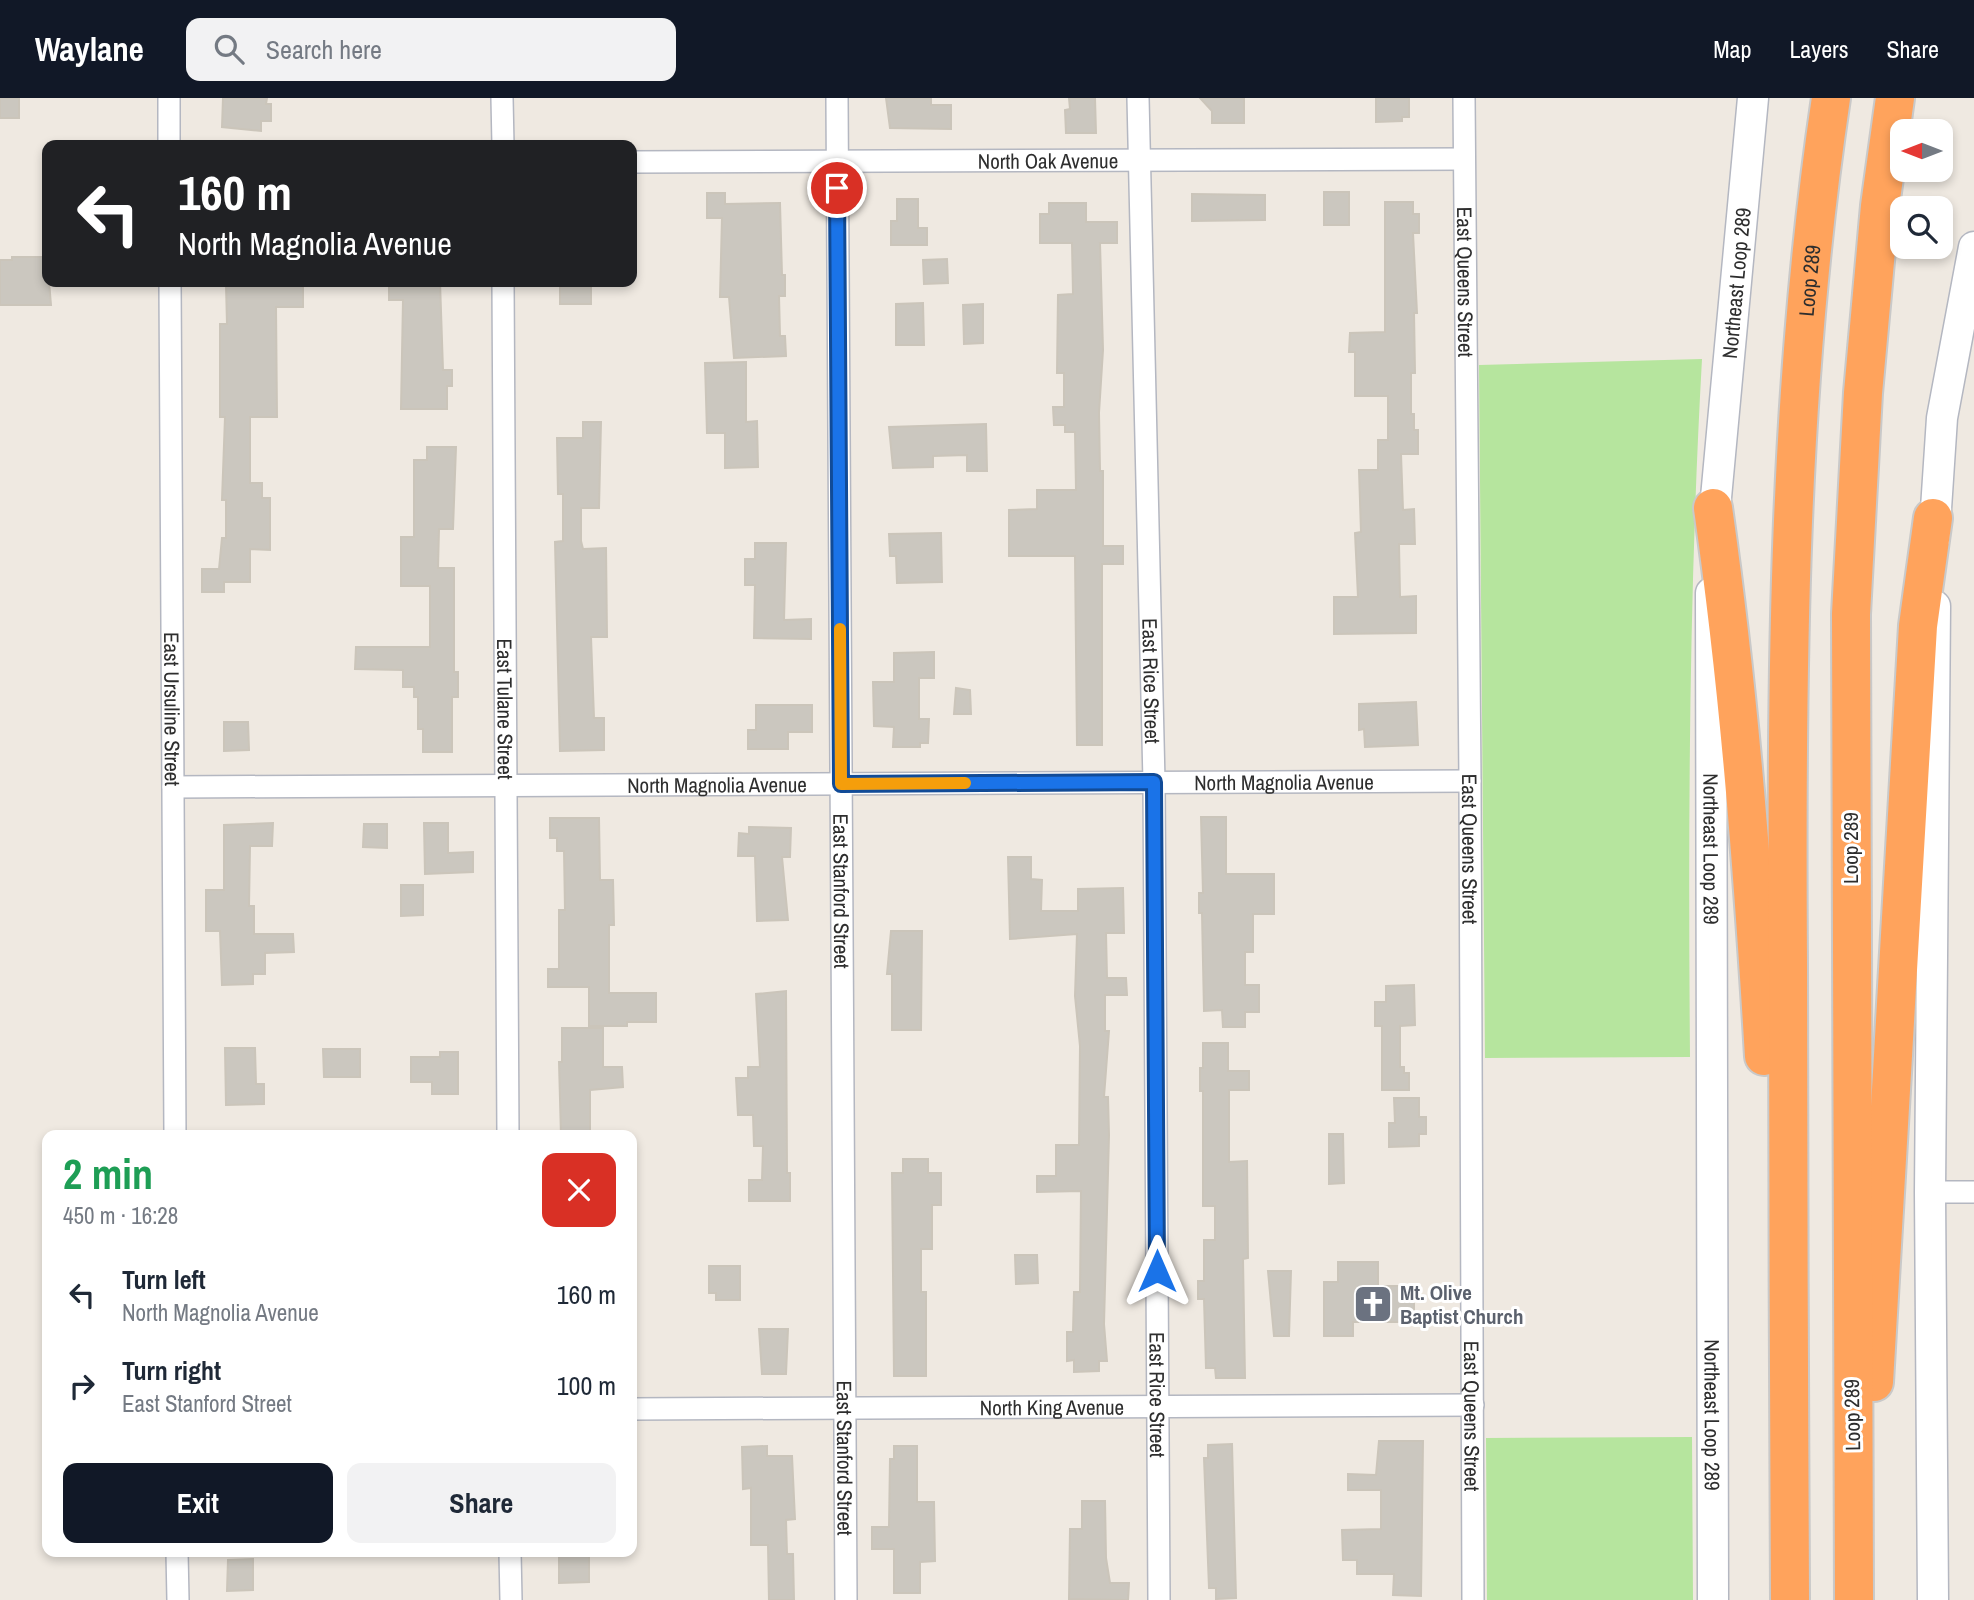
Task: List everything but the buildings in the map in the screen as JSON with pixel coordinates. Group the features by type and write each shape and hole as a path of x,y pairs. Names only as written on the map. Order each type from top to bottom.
{"highway":[{"name":"Loop 289","path":"1788,1600 1787,724 1793,528 1802,362 1831,98"},
{"name":"Loop 289","path":"1855,1600 1851,614 1863,393 1880,206 1895,98"},
{"path":"1713,508 1727,603 1751,839 1769,1144 1773,1381 1788,1600"},
{"path":"1855,1600 1876,1358 1895,984 1918,626 1933,518"}],"main road":[{"name":"Northeast Loop 289","path":"1713,1600 1710,634 1713,508 1753,98"},
{"path":"1934,1600 1930,1192 1936,648 1933,518 1942,418 1974,247"}],"street":[{"path":"169,98 169,140"},
{"path":"502,98 503,140"},
{"name":"East Stanford Street","path":"837,98 846,1600"},
{"name":"East Rice Street","path":"1138,98 1154,782 1159,1600"},
{"name":"East Queens Street","path":"1464,98 1471,781 1473,1600"},
{"name":"North Oak Avenue","path":"637,162 1464,159"},
{"name":"East Ursuline Street","path":"170,287 175,1130"},
{"name":"East Tulane Street","path":"503,287 508,1130"},
{"name":"North Magnolia Avenue","path":"173,787 1471,781"},
{"path":"1930,1192 1974,1192"},
{"name":"North King Avenue","path":"637,1409 1472,1405"},
{"path":"177,1557 178,1600"},
{"path":"510,1557 511,1600"}],"green space":[{"path":"1702,359 1690,708 1690,1057 1485,1058 1479,365"},
{"path":"1692,1437 1693,1600 1487,1600 1486,1438"}],"slow traffic":[{"path":"840,629 841,784 965,783"}],"place":[{"name":"Mt. Olive Baptist Church","path":"1373,1304"}],"route":[{"path":"837,188 841,784 1154,782 1157,1271"}]}
